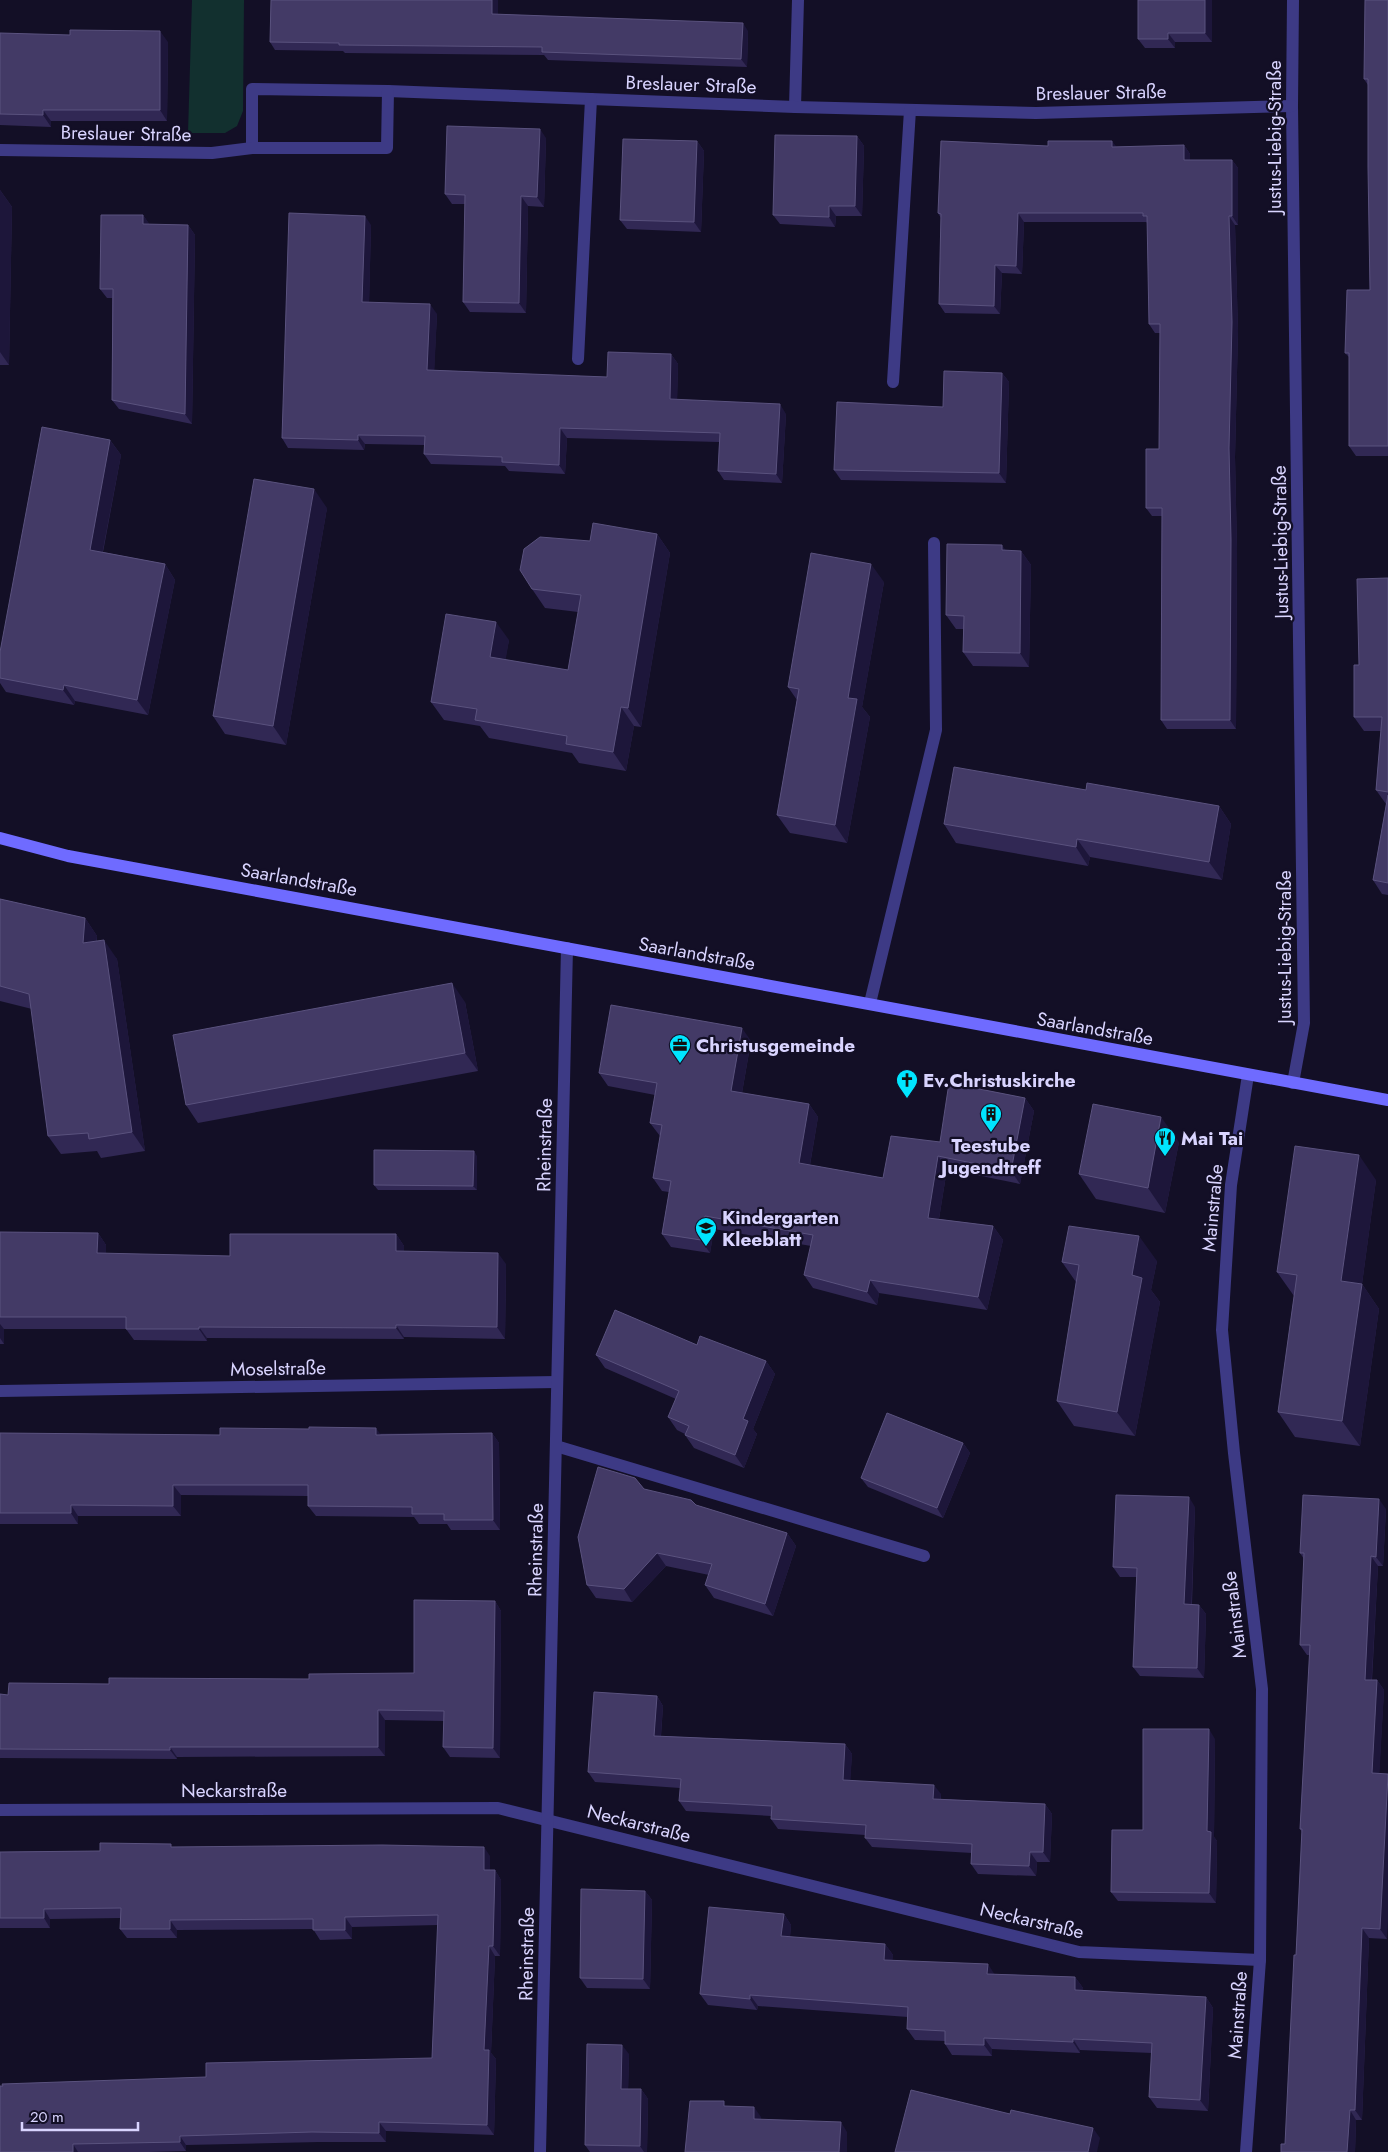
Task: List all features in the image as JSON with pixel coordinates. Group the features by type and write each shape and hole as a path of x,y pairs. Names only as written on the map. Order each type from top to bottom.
{"street":[{"path":"795,107 798,0"},
{"name":"Justus-Liebig-Straße","path":"1293,0 1292,106 1304,1023 1293,1083"},
{"name":"Breslauer Straße","path":"252,148 252,89 388,91 795,107 1036,114 1292,106"},
{"name":"Breslauer Straße","path":"0,150 212,153 252,148 386,148 388,91"},
{"path":"578,359 591,99"},
{"path":"893,382 910,110"},
{"path":"870,1004 936,730 934,543"},
{"name":"Saarlandstraße","path":"0,838 68,856 1388,1100"},
{"name":"Rheinstraße","path":"540,2152 567,948"},
{"name":"Mainstraße","path":"1246,2152 1260,1960 1262,1689 1234,1453 1222,1330 1231,1185 1248,1075"},
{"name":"Moselstraße","path":"0,1391 557,1382"},
{"path":"556,1446 924,1556"},
{"name":"Neckarstraße","path":"0,1810 498,1808 1079,1952 1260,1960"}],"green space":[{"path":"192,0 244,0 243,111 237,126 225,133 188,133"}],"building":[{"path":"271,0 492,0 492,14 743,23 741,59 542,52 542,47 339,45 339,43 270,42"},
{"path":"1138,0 1205,0 1205,33 1168,33 1168,39 1138,39"},
{"path":"1365,0 1388,0 1388,446 1349,446 1349,353 1345,353 1347,290 1370,290 1368,79 1364,79"},
{"path":"70,30 160,31 160,110 43,110 43,115 0,114 0,33 70,35"},
{"path":"447,126 540,129 537,197 521,196 519,303 463,302 465,195 445,194"},
{"path":"775,135 857,136 855,206 829,206 829,217 773,215"},
{"path":"623,139 697,141 694,222 620,220"},
{"path":"941,141 1048,146 1048,141 1112,141 1112,147 1184,145 1184,160 1232,160 1232,216 1229,216 1232,322 1229,448 1231,540 1230,720 1161,720 1162,508 1146,508 1146,449 1159,449 1160,324 1149,324 1147,216 1143,216 1143,213 1018,213 1016,266 995,265 994,306 939,304 941,214 938,213"},
{"path":"289,213 365,216 362,302 430,304 427,370 607,377 608,352 671,354 670,399 780,404 776,474 718,471 720,433 560,428 559,465 502,462 502,457 424,454 425,436 358,435 358,440 282,438"},
{"path":"101,215 143,215 143,224 188,225 185,414 112,400 113,289 100,289"},
{"path":"944,371 1002,373 999,473 834,470 837,402 943,407"},
{"path":"42,427 110,440 90,550 165,564 137,700 64,685 63,690 0,678 0,652"},
{"path":"254,479 314,489 273,726 213,716"},
{"path":"593,523 657,534 628,708 621,707 613,752 566,744 567,736 475,720 477,709 431,702 446,614 496,622 490,657 568,670 581,595 532,589 520,570 524,549 540,537 590,541"},
{"path":"947,544 1002,545 1002,550 1021,551 1020,653 963,652 964,616 946,615"},
{"path":"811,553 871,564 848,698 857,699 835,825 777,815 799,689 788,687"},
{"path":"1388,578 1388,792 1376,790 1382,717 1354,717 1354,665 1359,665 1357,579"},
{"path":"954,767 1086,790 1087,783 1219,806 1209,862 1077,839 1076,847 944,824"},
{"path":"1388,795 1388,883 1373,880"},
{"path":"0,899 85,918 83,943 104,940 132,1132 89,1139 88,1133 48,1136 29,994 0,986"},
{"path":"452,983 465,1053 186,1105 173,1035"},
{"path":"611,1005 742,1028 731,1091 809,1104 799,1163 883,1178 891,1136 940,1142 949,1083 1025,1098 1011,1171 938,1156 928,1218 993,1226 978,1297 870,1280 867,1292 804,1275 813,1235 705,1216 701,1240 662,1234 671,1181 653,1178 662,1125 650,1123 657,1083 599,1073"},
{"path":"1093,1104 1161,1117 1148,1188 1079,1174"},
{"path":"1295,1146 1359,1155 1341,1281 1362,1284 1342,1421 1278,1412 1297,1275 1277,1272"},
{"path":"374,1150 474,1151 473,1186 374,1185"},
{"path":"1069,1226 1139,1236 1132,1275 1142,1278 1117,1412 1057,1401 1079,1265 1062,1262"},
{"path":"0,1232 98,1233 97,1253 230,1256 230,1234 396,1234 396,1251 498,1253 497,1327 396,1325 396,1328 199,1327 199,1329 126,1329 126,1317 0,1317"},
{"path":"615,1310 697,1345 700,1336 766,1361 743,1419 748,1421 735,1455 685,1435 689,1426 668,1417 679,1391 596,1355"},
{"path":"887,1413 963,1443 937,1508 861,1478"},
{"path":"309,1427 376,1428 376,1435 492,1433 493,1520 444,1520 444,1514 412,1514 412,1507 308,1506 308,1485 173,1485 173,1506 71,1505 71,1513 0,1513 0,1433 220,1435 220,1428 309,1429"},
{"path":"598,1467 635,1478 644,1489 691,1500 696,1505 787,1533 765,1604 705,1585 712,1564 657,1553 624,1589 587,1585 578,1537"},
{"path":"1116,1495 1189,1497 1184,1604 1199,1605 1197,1668 1133,1667 1137,1568 1113,1567"},
{"path":"1303,1495 1379,1499 1376,1557 1371,1556 1365,1680 1377,1680 1372,1773 1388,1775 1380,1929 1362,1928 1355,2110 1350,2110 1347,2152 1281,2152 1281,2144 1285,2144 1294,1955 1296,1955 1302,1829 1300,1829 1310,1645 1300,1645 1304,1553 1300,1553"},
{"path":"414,1600 495,1601 493,1748 443,1747 444,1711 378,1710 378,1747 170,1747 170,1750 0,1749 0,1694 8,1695 9,1683 109,1684 109,1678 309,1679 309,1674 414,1673"},
{"path":"594,1692 657,1696 654,1736 845,1744 843,1780 934,1785 933,1799 1045,1804 1043,1852 1030,1852 1029,1866 971,1864 972,1844 865,1838 866,1825 771,1819 772,1806 679,1801 681,1779 588,1772"},
{"path":"1143,1729 1209,1729 1207,1831 1211,1832 1209,1893 1111,1892 1112,1830 1143,1830"},
{"path":"100,1843 171,1844 171,1847 382,1845 484,1847 484,1870 495,1870 493,1946 489,1946 484,2050 489,2050 487,2125 379,2122 379,2133 312,2132 180,2136 180,2142 73,2144 73,2152 0,2152 0,2086 3,2086 2,2084 206,2077 206,2063 432,2058 438,1915 345,1917 345,1930 313,1930 313,1919 170,1920 170,1929 120,1929 121,1908 44,1909 44,1918 0,1918 0,1852 100,1851"},
{"path":"581,1889 645,1891 643,1979 580,1978"},
{"path":"709,1907 784,1914 781,1936 885,1944 884,1960 988,1964 987,1974 1075,1977 1075,1990 1206,1997 1200,2100 1149,2097 1152,2043 1073,2039 1073,2042 984,2038 984,2045 945,2044 945,2031 907,2029 908,2007 750,1995 750,1999 700,1994"},
{"path":"587,2044 622,2045 621,2089 641,2089 640,2146 585,2145"},
{"path":"911,2090 1010,2114 1011,2110 1093,2128 1088,2152 895,2152"},
{"path":"690,2101 724,2101 724,2106 754,2107 754,2119 841,2122 839,2152 685,2152"}],"place":[{"name":"Christusgemeinde","path":"680,1064"},
{"name":"Ev.Christuskirche","path":"907,1099"},
{"name":"Teestube Jugendtreff","path":"991,1133"},
{"name":"Mai Tai","path":"1165,1157"},
{"name":"Kindergarten Kleeblatt","path":"706,1247"}]}
